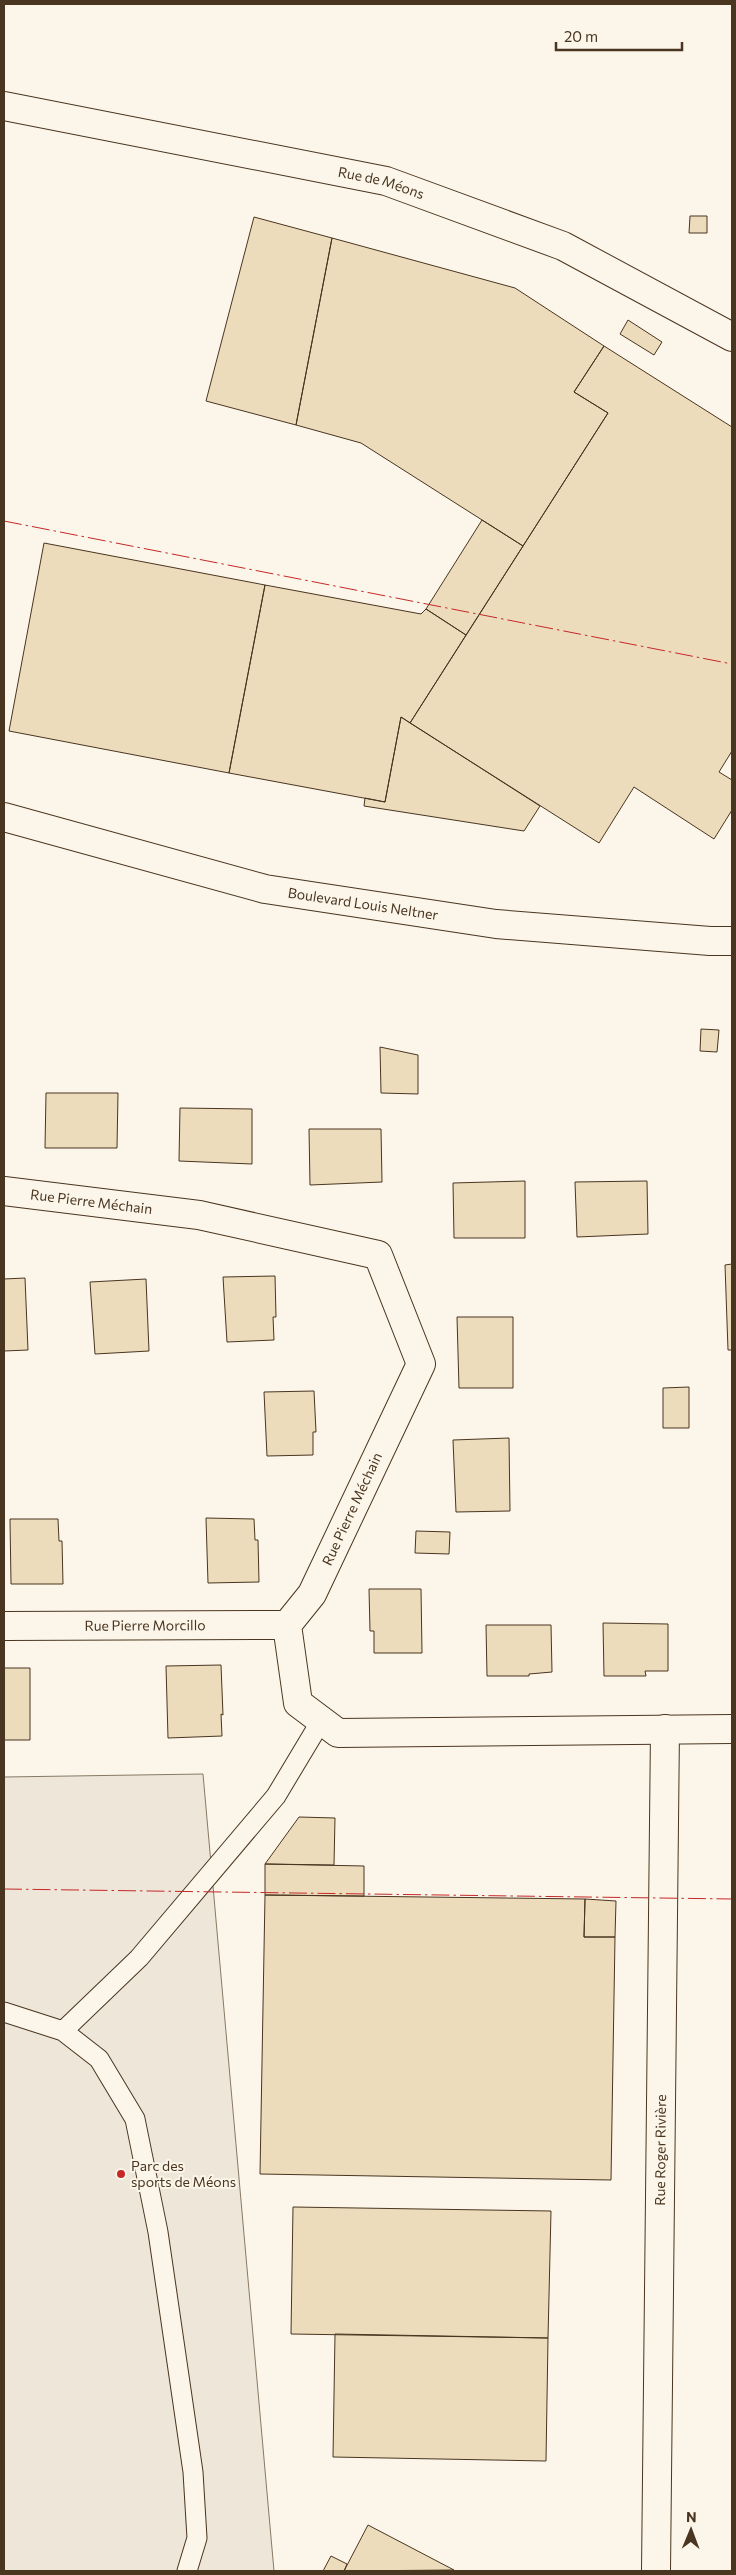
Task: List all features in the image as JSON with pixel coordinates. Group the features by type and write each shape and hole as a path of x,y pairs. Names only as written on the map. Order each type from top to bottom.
{"street":[{"name":"Rue de Méons","path":"4,106 386,182 563,246 732,337"},
{"name":"Boulevard Louis Neltner","path":"4,817 265,888 496,924 710,942 732,941"},
{"name":"Rue Pierre Méchain","path":"4,1191 199,1215 378,1255 420,1364 312,1594 287,1625"},
{"name":"Rue Pierre Morcillo","path":"4,1626 287,1625"},
{"path":"287,1625 298,1703 338,1733 732,1729"},
{"name":"Rue Roger Rivière","path":"656,2571 665,1729"}],"lane":[{"path":"63,2031 139,1958 276,1796 321,1721"},
{"path":"4,2012 63,2031 99,2059 135,2119 158,2232 193,2472 197,2538 187,2571"}],"shaded area":[{"name":"Parc des sports de Méons","path":"203,1774 274,2571 4,2571 4,1777"}],"building":[{"path":"690,216 707,216 707,233 689,233"},
{"path":"254,217 332,238 296,425 206,401"},
{"path":"332,238 515,288 604,346 574,392 608,413 523,546 361,443 296,425"},
{"path":"628,320 662,342 654,355 620,334"},
{"path":"604,346 732,427 732,751 719,772 732,780 732,810 714,839 634,787 599,843 410,723 608,413 574,392"},
{"path":"482,520 523,546 466,635 426,609"},
{"path":"44,543 265,585 229,773 9,731"},
{"path":"265,585 421,614 426,609 466,635 410,723 401,717 385,802 229,773"},
{"path":"401,717 540,806 524,831 364,806 365,798 385,802"},
{"path":"701,1029 719,1030 717,1052 700,1051"},
{"path":"380,1047 418,1055 418,1094 381,1093"},
{"path":"46,1093 118,1093 117,1148 45,1148"},
{"path":"180,1108 252,1109 252,1164 179,1161"},
{"path":"309,1129 381,1129 382,1182 310,1185"},
{"path":"525,1181 525,1238 454,1238 453,1183"},
{"path":"647,1181 648,1234 577,1237 575,1182"},
{"path":"732,1264 732,1350 728,1350 725,1265"},
{"path":"275,1276 276,1317 273,1317 274,1340 227,1342 223,1277"},
{"path":"25,1278 28,1350 4,1351 4,1279"},
{"path":"146,1279 149,1351 95,1354 90,1282"},
{"path":"457,1317 513,1317 513,1388 459,1388"},
{"path":"689,1387 689,1428 663,1428 663,1388"},
{"path":"314,1391 316,1432 313,1432 313,1455 267,1456 264,1392"},
{"path":"509,1438 510,1511 456,1512 453,1440"},
{"path":"206,1518 254,1519 255,1540 258,1540 259,1582 208,1583"},
{"path":"10,1519 58,1519 59,1541 62,1541 63,1584 11,1584"},
{"path":"416,1531 450,1532 449,1554 415,1553"},
{"path":"369,1589 421,1589 422,1653 374,1653 374,1631 370,1631"},
{"path":"603,1623 668,1624 668,1671 645,1671 646,1676 604,1676"},
{"path":"486,1625 551,1625 552,1672 529,1674 529,1676 487,1676"},
{"path":"221,1665 222,1736 168,1738 166,1666"},
{"path":"4,1668 30,1668 30,1740 4,1740"},
{"path":"299,1817 335,1818 334,1865 265,1864"},
{"path":"265,1864 364,1866 364,1896 265,1895"},
{"path":"265,1895 585,1899 584,1937 615,1937 611,2180 260,2174"},
{"path":"585,1899 616,1901 615,1937 584,1937"},
{"path":"293,2207 551,2211 548,2338 291,2334"},
{"path":"335,2334 548,2338 546,2461 333,2457"},
{"path":"368,2525 454,2570 344,2571"},
{"path":"331,2556 347,2564 344,2571 323,2571"}],"power":[{"path":"4,521 732,664"},
{"path":"4,1889 732,1899"}],"place":[{"name":"Parc des sports de Méons","path":"121,2174"}]}
